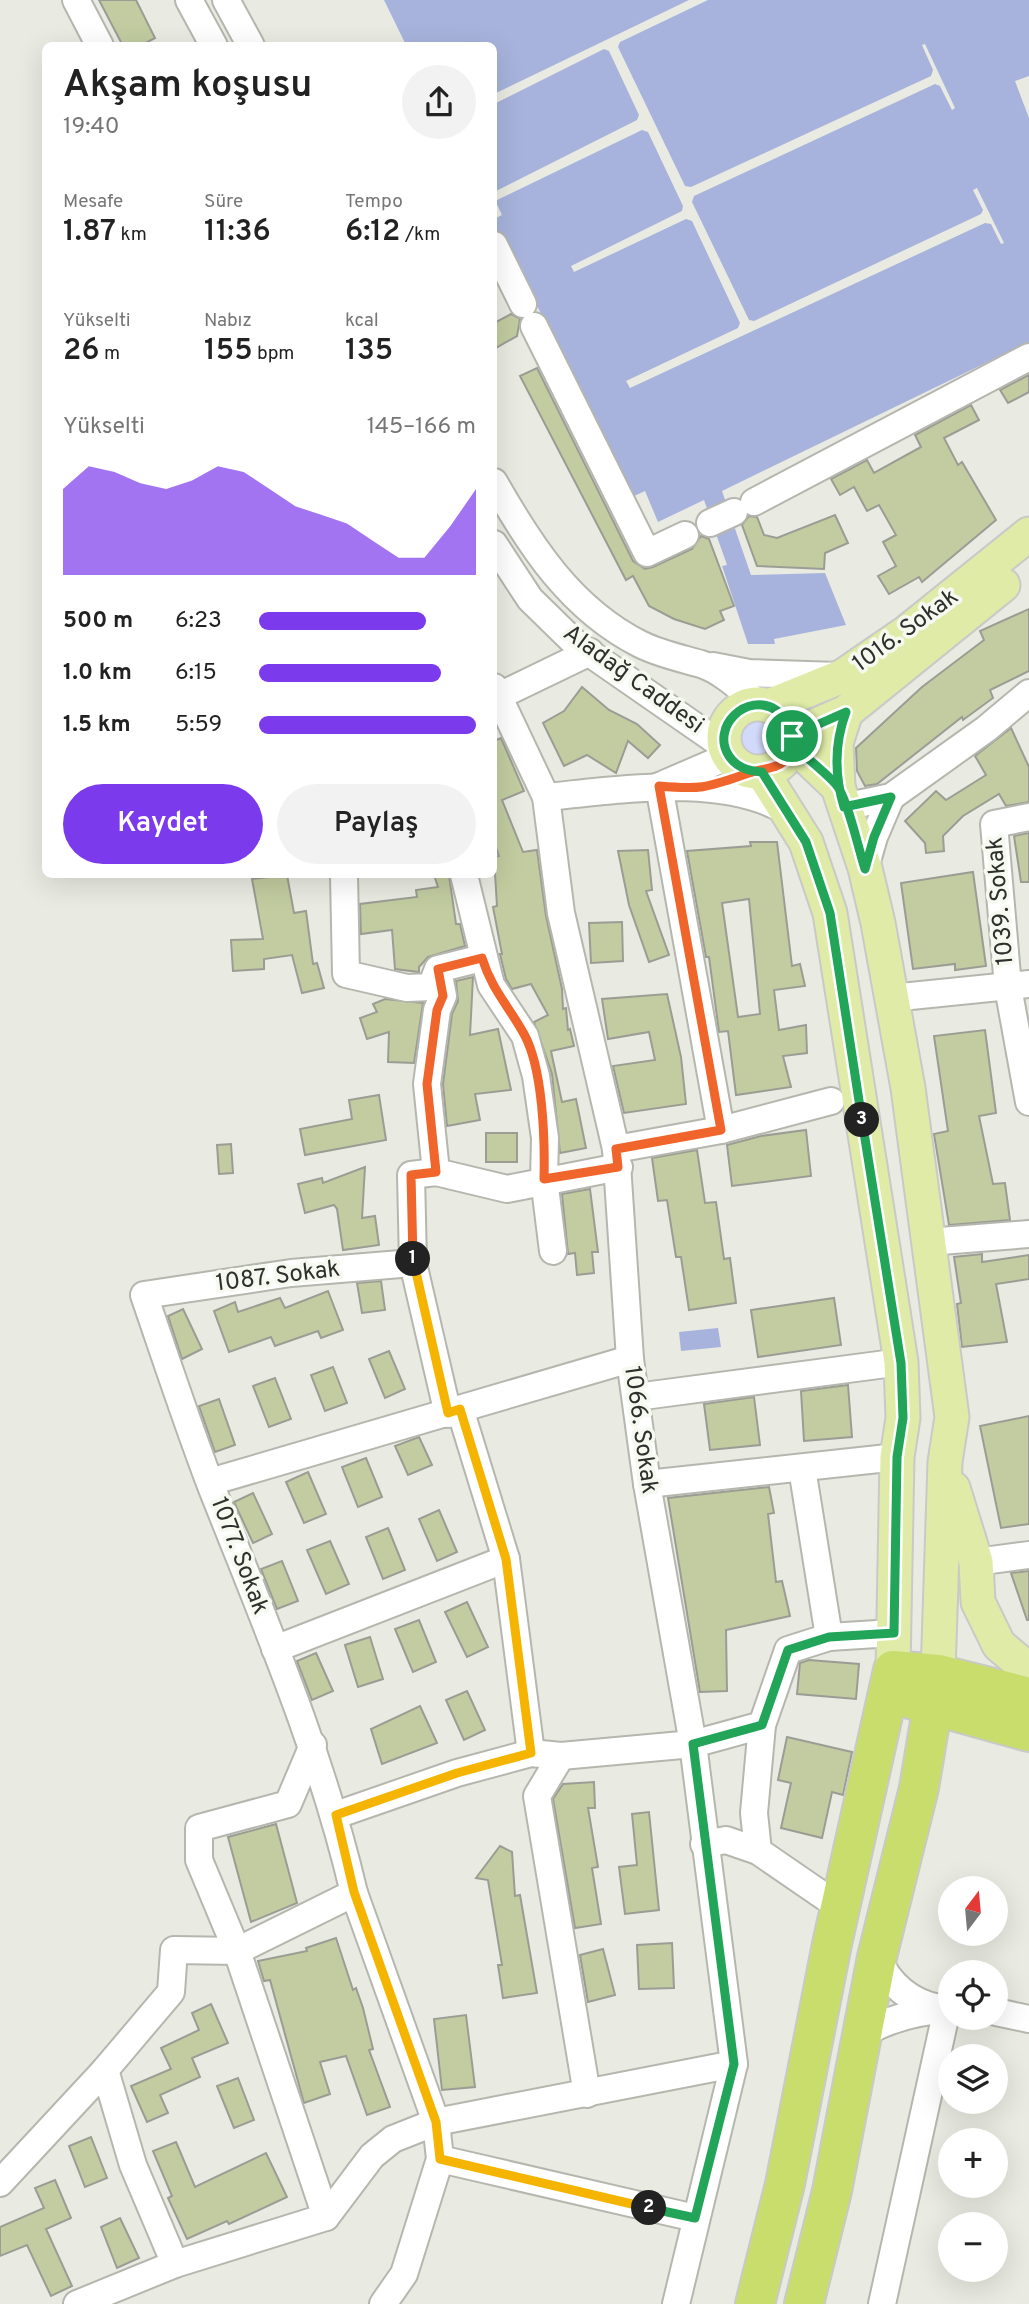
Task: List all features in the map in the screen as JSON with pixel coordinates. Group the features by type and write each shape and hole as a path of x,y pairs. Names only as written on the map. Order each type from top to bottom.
{"highway":[{"path":"755,2304 785,2184 892,1666 935,1689 1025,1719"},
{"path":"804,2304 832,2191 877,1957 919,1788 935,1689"},
{"path":"919,1788 941,1752 959,1735 1025,1719"}],"main road":[{"name":"1016. Sokak","path":"764,705 843,676 929,615 1029,534"},
{"name":"1016. Sokak","path":"792,739 846,712 983,603 1029,562"},
{"path":"841,797 792,739 786,719 764,705 748,706 731,718 726,727 742,762 790,814 806,842 830,913 901,1363 903,1418 897,1457 892,1666"},
{"path":"846,712 836,743 841,797 865,869 908,1088 952,1417 945,1462 935,1689"},
{"path":"742,762 782,763 792,739"},
{"path":"945,1462 976,1562 978,1602 999,1645 1029,1670"}],"street":[{"path":"76,0 98,42"},
{"path":"189,0 212,42"},
{"path":"226,0 249,42"},
{"path":"497,251 647,553 685,536"},
{"path":"733,512 1029,357"},
{"name":"Aladağ Caddesi","path":"497,487 527,540 561,582 592,613 625,636 657,653 704,665 764,705"},
{"name":"Aladağ Caddesi","path":"497,549 530,600 575,643 742,762"},
{"path":"497,691 590,652"},
{"path":"704,665 749,673 843,676"},
{"name":"1066. Sokak","path":"497,693 546,797 561,912 617,1158 631,1359 647,1485 693,1744 734,2064"},
{"path":"865,869 874,837 891,797 986,729 1029,693"},
{"path":"659,786 742,762"},
{"path":"697,789 724,784 742,762"},
{"path":"659,786 721,1130"},
{"path":"546,797 659,786 751,796 790,814"},
{"path":"841,797 891,797"},
{"name":"1039. Sokak","path":"1029,817 994,824 1019,986 1029,1102"},
{"path":"326,878 328,927"},
{"path":"344,878 346,974 407,988 431,987 438,969"},
{"path":"465,878 482,958 491,985 525,1036 543,1110 544,1179 553,1251"},
{"path":"438,969 482,958"},
{"path":"438,969 443,996 437,1010 427,1084 424,1174 413,1263 454,1411 506,1559 531,1753"},
{"path":"891,998 1019,986"},
{"path":"424,1174 507,1189 831,1101"},
{"path":"928,1242 1029,1234"},
{"name":"1087. Sokak","path":"144,1295 291,1273 413,1263"},
{"name":"1077. Sokak","path":"144,1295 210,1482 313,1745 336,1815 354,1892 436,2122 440,2159"},
{"path":"210,1482 631,1359"},
{"path":"636,1397 901,1363"},
{"path":"647,1485 897,1457"},
{"path":"802,1468 829,1637"},
{"path":"976,1562 1029,1555"},
{"path":"275,1649 506,1559"},
{"path":"758,1851 754,1813 762,1725 788,1650 829,1637 892,1666"},
{"path":"336,1815 457,1773 531,1753 561,1755 693,1744 762,1725"},
{"path":"313,1745 288,1804 200,1828 199,1860 237,1951 326,2217"},
{"path":"561,1755 537,1796 587,2094"},
{"path":"704,1844 726,1840 758,1851 841,1908"},
{"path":"0,2183 106,2070 171,1992 174,1950 237,1951 354,1892"},
{"path":"877,1957 886,1977 899,1989 920,2004 938,2007"},
{"path":"861,2035 886,2020 938,2011"},
{"path":"1008,2015 1029,2019"},
{"path":"883,2304 944,2030"},
{"path":"77,2304 175,2264 326,2217 372,2156 393,2139 416,2133 436,2122 734,2064 676,2304"},
{"path":"106,2070 133,2165 175,2264"},
{"path":"383,2304 404,2274 440,2159 695,2218"}],"shaded area":[{"path":"384,0 1029,0 1029,76 1015,81 1029,118 1029,342 722,491 751,575 825,573 846,625 774,639 775,644 748,644 722,566 727,565 704,500 658,522 645,491 630,498 544,319 497,233 497,218 502,215 497,204 497,42 405,42"},
{"path":"759,719 772,725 778,738 772,751 759,757 746,751 740,738 746,725"},
{"path":"718,1328 721,1347 681,1351 679,1332"}],"pier":[{"path":"689,0 708,0 620,42 618,47 685,186 691,187 931,76 933,70 922,45 925,44 955,108 952,110 940,86 935,84 694,196 692,202 749,320 754,321 981,214 983,210 973,190 977,188 1004,243 1001,244 991,224 985,223 630,388 626,381 738,328 740,323 692,221 686,219 574,272 571,266 682,211 683,206 648,132 642,130 497,200 497,190 637,120 639,115 609,51 604,49 497,102 497,93"}],"building":[{"path":"99,0 136,0 155,38 148,42 121,42"},
{"path":"511,314 520,319 517,336 497,347 497,321"},
{"path":"537,368 633,561 645,569 653,567 692,549 701,536 709,539 734,606 720,611 724,620 705,629 674,619 649,606 633,576 626,580 520,376"},
{"path":"1029,375 1029,392 1008,403 1000,390"},
{"path":"971,405 979,420 944,438 958,465 962,462 996,520 922,582 919,577 889,594 878,576 896,566 883,542 896,535 879,505 867,511 854,487 840,495 831,479 867,460 874,473 921,447 915,435"},
{"path":"835,515 848,543 825,553 824,569 757,566 742,525 749,516 757,517 764,535 777,538"},
{"path":"1029,609 1029,671 990,690 993,698 963,720 962,717 877,784 865,786 857,771 856,748 922,687 984,640 980,631"},
{"path":"582,687 609,710 637,724 660,745 648,758 628,741 616,773 587,755 564,766 543,723 564,711"},
{"path":"1011,728 1029,767 1029,802 1006,806 999,794 963,816 943,836 944,851 926,853 925,843 905,821 936,791 946,800 986,775 975,756"},
{"path":"501,738 524,791 502,800 523,852 537,850 546,916 562,989 563,1009 566,1008 568,1030 570,1029 574,1046 551,1051 562,1102 576,1099 586,1148 560,1153 552,1074 534,1022 548,1015 531,984 512,989 506,979 500,954 493,907 497,906 495,878 499,856 497,740"},
{"path":"1029,833 1029,882 1021,882 1014,836"},
{"path":"750,842 777,842 792,966 800,964 805,986 774,990 779,1030 806,1025 807,1053 783,1056 791,1087 736,1095 728,1031 719,1032 709,957 706,957 687,851 751,846","holes":["749,899 760,1014 738,1017 722,903"]},
{"path":"648,850 652,890 646,891 669,955 649,962 629,905 618,851"},
{"path":"973,872 986,966 955,970 955,964 913,969 901,883"},
{"path":"288,878 294,913 306,911 313,964 317,963 324,988 302,993 292,955 264,959 264,969 233,971 231,940 263,939 252,879"},
{"path":"435,878 449,878 456,924 460,924 465,946 428,957 419,967 419,972 395,969 392,930 361,934 360,904 417,897 416,890 438,887"},
{"path":"622,922 623,961 591,963 589,923"},
{"path":"473,977 470,1035 498,1029 511,1090 475,1094 480,1120 447,1126 443,1084 452,1014 458,1001 456,981"},
{"path":"667,994 681,1057 686,1104 624,1113 613,1066 655,1060 649,1032 608,1039 602,999"},
{"path":"385,999 423,1003 414,1063 388,1062 389,1032 367,1039 360,1018 377,1012 373,1004"},
{"path":"985,1030 996,1113 979,1116 993,1184 1005,1183 1010,1220 949,1225 934,1134 948,1131 934,1036"},
{"path":"379,1095 386,1140 305,1155 300,1129 352,1119 349,1100"},
{"path":"806,1130 811,1176 732,1186 727,1145 761,1136"},
{"path":"486,1133 517,1133 517,1162 486,1162"},
{"path":"231,1144 233,1173 219,1174 217,1145"},
{"path":"697,1150 705,1203 716,1202 724,1259 730,1258 736,1303 689,1310 681,1257 676,1257 667,1200 658,1201 652,1158"},
{"path":"365,1167 362,1218 375,1216 379,1245 343,1250 337,1209 334,1205 305,1213 298,1184 322,1178 323,1183"},
{"path":"590,1189 598,1252 592,1252 594,1273 577,1275 575,1253 568,1254 562,1194"},
{"path":"982,1254 982,1262 1029,1255 1029,1279 996,1284 1007,1342 962,1347 957,1304 961,1303 954,1257"},
{"path":"381,1281 385,1310 362,1313 357,1283"},
{"path":"328,1291 343,1330 321,1338 318,1331 275,1346 271,1337 229,1352 214,1311 235,1302 238,1312 280,1298 285,1308"},
{"path":"834,1298 841,1345 758,1357 751,1310"},
{"path":"183,1309 202,1349 182,1359 168,1316"},
{"path":"389,1351 405,1389 385,1398 369,1359"},
{"path":"333,1367 347,1403 325,1411 311,1375"},
{"path":"275,1378 291,1419 269,1427 253,1386"},
{"path":"848,1385 852,1437 804,1441 801,1391"},
{"path":"754,1397 760,1445 710,1450 704,1404"},
{"path":"219,1399 235,1445 215,1452 199,1406"},
{"path":"1029,1416 1029,1524 1001,1528 980,1426"},
{"path":"419,1437 432,1465 408,1475 395,1446"},
{"path":"366,1458 382,1497 358,1507 342,1467"},
{"path":"308,1472 326,1514 304,1523 286,1482"},
{"path":"769,1487 774,1513 768,1514 776,1582 782,1581 790,1616 726,1630 727,1691 700,1692 668,1498"},
{"path":"253,1493 272,1534 253,1543 234,1502"},
{"path":"439,1510 457,1552 437,1561 419,1519"},
{"path":"388,1528 405,1570 383,1579 366,1537"},
{"path":"330,1541 349,1584 326,1594 307,1550"},
{"path":"282,1561 298,1601 277,1609 261,1569"},
{"path":"1029,1571 1029,1620 1027,1620 1011,1573"},
{"path":"467,1602 488,1647 467,1657 445,1612"},
{"path":"419,1620 436,1662 413,1672 395,1629"},
{"path":"370,1637 383,1679 358,1687 345,1645"},
{"path":"316,1653 333,1691 312,1700 297,1661"},
{"path":"809,1660 859,1664 856,1699 797,1694 800,1663"},
{"path":"467,1691 485,1730 464,1740 446,1700"},
{"path":"420,1706 437,1743 382,1764 371,1729"},
{"path":"787,1737 852,1752 843,1795 832,1792 822,1838 781,1828 791,1783 778,1780"},
{"path":"594,1782 595,1808 588,1808 598,1867 592,1868 601,1924 575,1928 553,1799 563,1784"},
{"path":"649,1812 659,1910 625,1914 619,1867 637,1865 632,1814"},
{"path":"276,1824 297,1903 251,1922 228,1837"},
{"path":"500,1846 512,1852 515,1896 520,1895 537,1993 503,1998 498,1965 502,1965 488,1880 476,1878"},
{"path":"336,1938 353,1990 356,1988 363,2008 373,2049 369,2050 390,2107 367,2115 346,2056 320,2062 330,2094 304,2103 270,1980 264,1981 258,1961 307,1951 306,1948"},
{"path":"672,1943 674,1988 639,1989 637,1945"},
{"path":"603,1949 615,1995 588,2002 580,1955"},
{"path":"211,2004 228,2043 192,2058 200,2077 160,2095 168,2113 147,2122 131,2086 171,2069 161,2048 199,2030 192,2013"},
{"path":"466,2015 475,2087 442,2090 434,2019"},
{"path":"238,2078 254,2120 234,2128 217,2086"},
{"path":"91,2137 107,2178 85,2187 69,2146"},
{"path":"176,2142 195,2187 266,2153 287,2197 229,2224 227,2221 187,2239 168,2198 172,2196 153,2151"},
{"path":"55,2180 71,2218 46,2229 72,2286 51,2296 27,2245 0,2256 0,2227 44,2208 35,2188"},
{"path":"120,2218 139,2258 117,2268 101,2227"}],"route":[{"path":"792,736 786,757 769,771 752,772 724,784 697,789 659,786 721,1130 616,1149 618,1167 544,1179 543,1110 525,1036 491,985 482,958 438,969 443,996 437,1010 427,1084 436,1172 411,1175 413,1263 448,1413 460,1409 506,1559 531,1753 457,1773 336,1815 354,1892 436,2122 440,2159 481,2171 695,2218 734,2064 693,1744 762,1725 788,1650 829,1637 894,1633 897,1457 903,1418 901,1363 830,913 806,842 762,772 752,772 743,769 729,756 725,747 726,727 739,710 759,704 769,706 786,719 791,729 792,736 792,743 813,760 838,787 844,807 856,838 865,869 874,837 891,797 844,807 838,787 836,743 846,712 792,736"}]}
